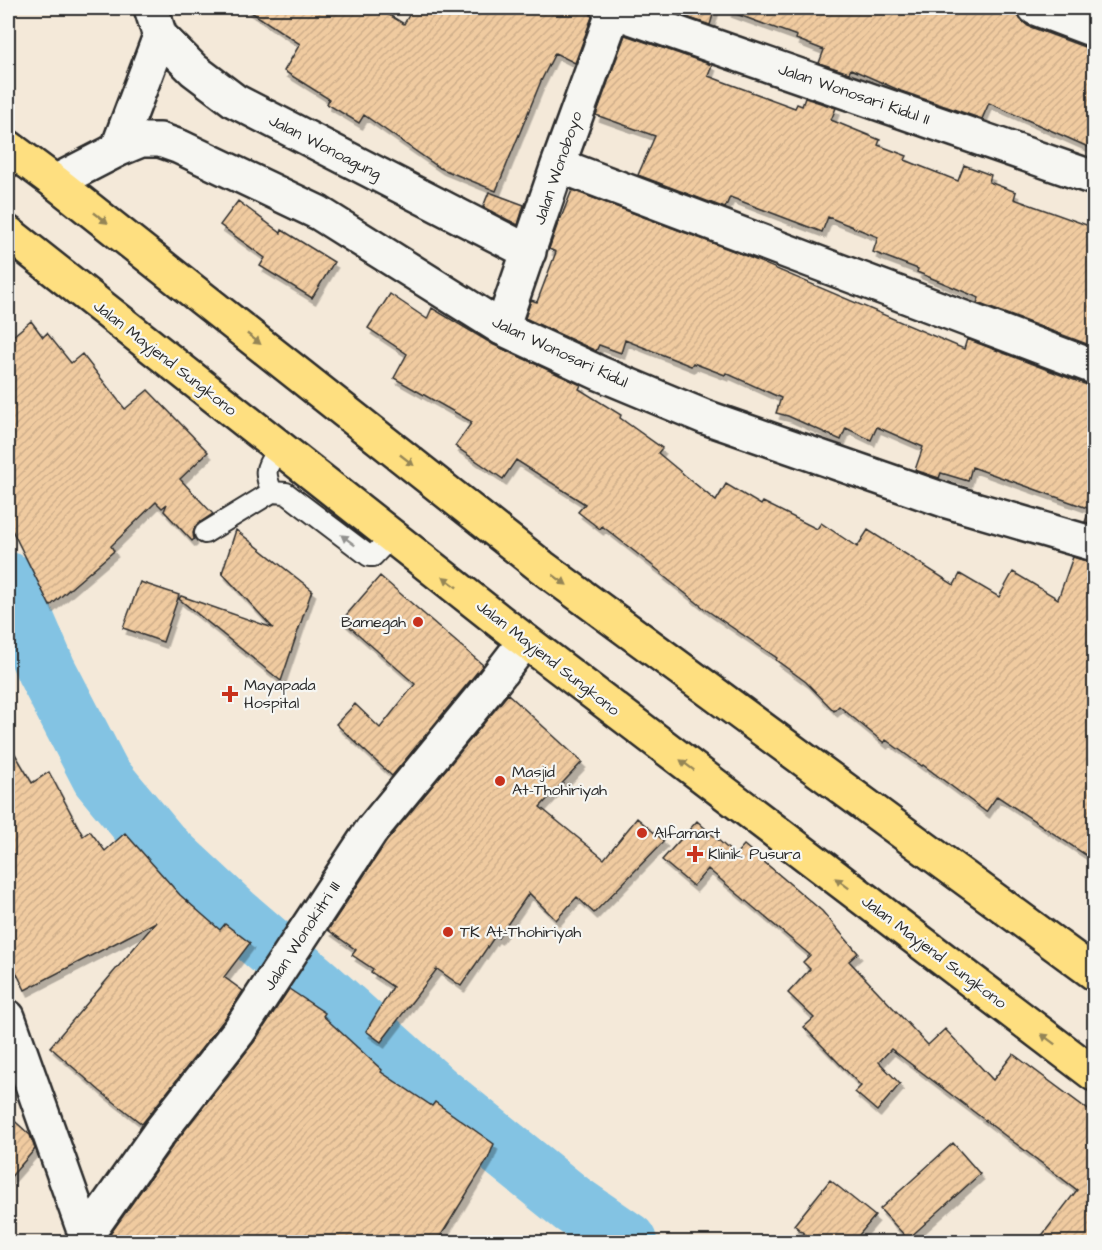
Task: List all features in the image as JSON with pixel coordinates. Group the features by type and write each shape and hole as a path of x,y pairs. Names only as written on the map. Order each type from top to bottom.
{"main road":[{"path":"8,147 542,567 1095,973"},
{"name":"Jalan Mayjend Sungkono","path":"8,234 525,641 1095,1074"}],"street":[{"path":"1035,8 1095,30"},
{"name":"Jalan Wonoboyo","path":"502,328 612,9"},
{"name":"Jalan Wonosari Kidul II","path":"612,9 1095,178"},
{"path":"117,150 156,22"},
{"name":"Jalan Wonoagung","path":"156,22 194,70 235,101 529,252"},
{"name":"Jalan Wonosari Kidul","path":"55,182 141,140 160,140 180,147 319,213 502,328 599,373 705,417 947,501 1095,544"},
{"path":"558,165 1095,367"},
{"name":"Jalan Wonokitri III","path":"87,1239 159,1133 240,1031 371,831 525,641"},
{"path":"8,1017 19,1073 87,1239"}],"lane":[{"path":"279,447 266,470 266,476 279,492 369,556 373,556 392,536"},
{"path":"205,533 279,492 315,476"}],"building":[{"path":"245,8 378,8 404,24 413,8 589,8 592,17 575,63 555,53 541,81 496,191 440,168 364,115 359,123 327,104 329,99 284,71 300,44"},
{"path":"660,8 715,8 710,25"},
{"path":"729,8 1017,8 1020,19 1028,26 1087,48 1095,48 1095,150 989,103 982,119 901,91 851,69 849,73 819,63 824,50 796,39 797,36 728,11"},
{"path":"625,35 712,65 708,76 795,108 797,104 802,106 805,98 836,108 831,120 880,140 878,145 907,156 905,160 958,181 964,165 991,175 989,182 1016,192 1014,199 1095,228 1095,347 977,303 979,298 917,272 918,269 873,252 878,237 828,217 822,232 730,197 725,208 638,175 655,136 596,115"},
{"path":"572,190 739,253 964,349 967,339 1087,385 1095,385 1095,525 1085,522 1090,509 972,467 968,481 941,473 939,478 915,470 923,447 877,427 871,440 846,428 841,440 788,416 776,413 781,398 726,373 725,375 693,363 691,366 625,340 621,353 599,345 596,351 525,318 531,300 537,302 556,252 549,249"},
{"path":"489,192 524,205 518,225 483,207"},
{"path":"238,201 281,233 282,230 334,262 312,298 260,266 265,258 220,225"},
{"path":"390,294 427,319 432,308 494,345 581,385 579,389 621,415 620,418 662,448 658,453 716,501 726,484 761,505 763,502 817,529 821,523 857,547 868,530 954,585 960,574 999,597 1013,572 1058,599 1073,557 1095,562 1095,861 997,796 986,812 923,765 886,740 884,743 839,706 834,711 806,682 776,660 777,658 705,609 602,526 600,529 578,512 585,504 516,460 503,479 455,446 472,422 394,378 407,354 368,328"},
{"path":"31,321 43,337 47,333 71,363 82,354 125,409 148,390 208,452 180,479 213,514 195,527 192,541 164,511 167,504 162,508 156,502 111,546 114,551 50,606 8,522 8,340"},
{"path":"236,530 312,590 281,681 179,599 181,596 273,628 222,573"},
{"path":"380,576 483,665 392,776 336,724 355,704 380,728 415,684 342,620"},
{"path":"140,582 179,595 163,642 123,628"},
{"path":"508,694 582,762 540,807 604,859 637,818 664,841 594,913 577,897 556,920 529,893 498,938 495,936 461,986 437,969 381,1042 366,1031 393,987 371,972 373,969 352,955 356,950 328,930 386,842"},
{"path":"8,742 32,783 49,772 83,836 90,831 105,851 125,833 180,895 220,930 225,924 250,943 224,977 243,991 224,1020 142,1124 50,1047 156,922 25,990 8,956"},
{"path":"697,821 735,855 744,845 822,911 858,953 849,961 928,1045 945,1029 993,1080 1013,1054 1095,1115 1095,1242 1037,1242 1077,1190 891,1049 879,1062 900,1084 877,1111 855,1092 861,1086 804,1027 814,1018 788,993 810,969 803,962 810,955 708,869 693,886 662,860"},
{"path":"289,989 325,1013 323,1016 382,1070 381,1072 432,1106 435,1102 494,1144 488,1159 437,1242 106,1242 174,1144 254,1042"},
{"path":"8,1115 30,1135 35,1149 8,1180"},
{"path":"953,1143 980,1174 908,1239 880,1209"},
{"path":"830,1180 875,1216 853,1242 814,1242 794,1225"}],"waterway":[{"path":"8,582 46,670 101,776 160,847 233,915 436,1094 572,1204 627,1242"}],"place":[{"name":"Bamegah","path":"418,622"},
{"name":"Mayapada Hospital","path":"230,694"},
{"name":"Masjid At-Thohiriyah","path":"500,781"},
{"name":"Alfamart","path":"642,833"},
{"name":"Klinik Pusura","path":"695,854"},
{"name":"TK At-Thohiriyah","path":"448,932"}]}
